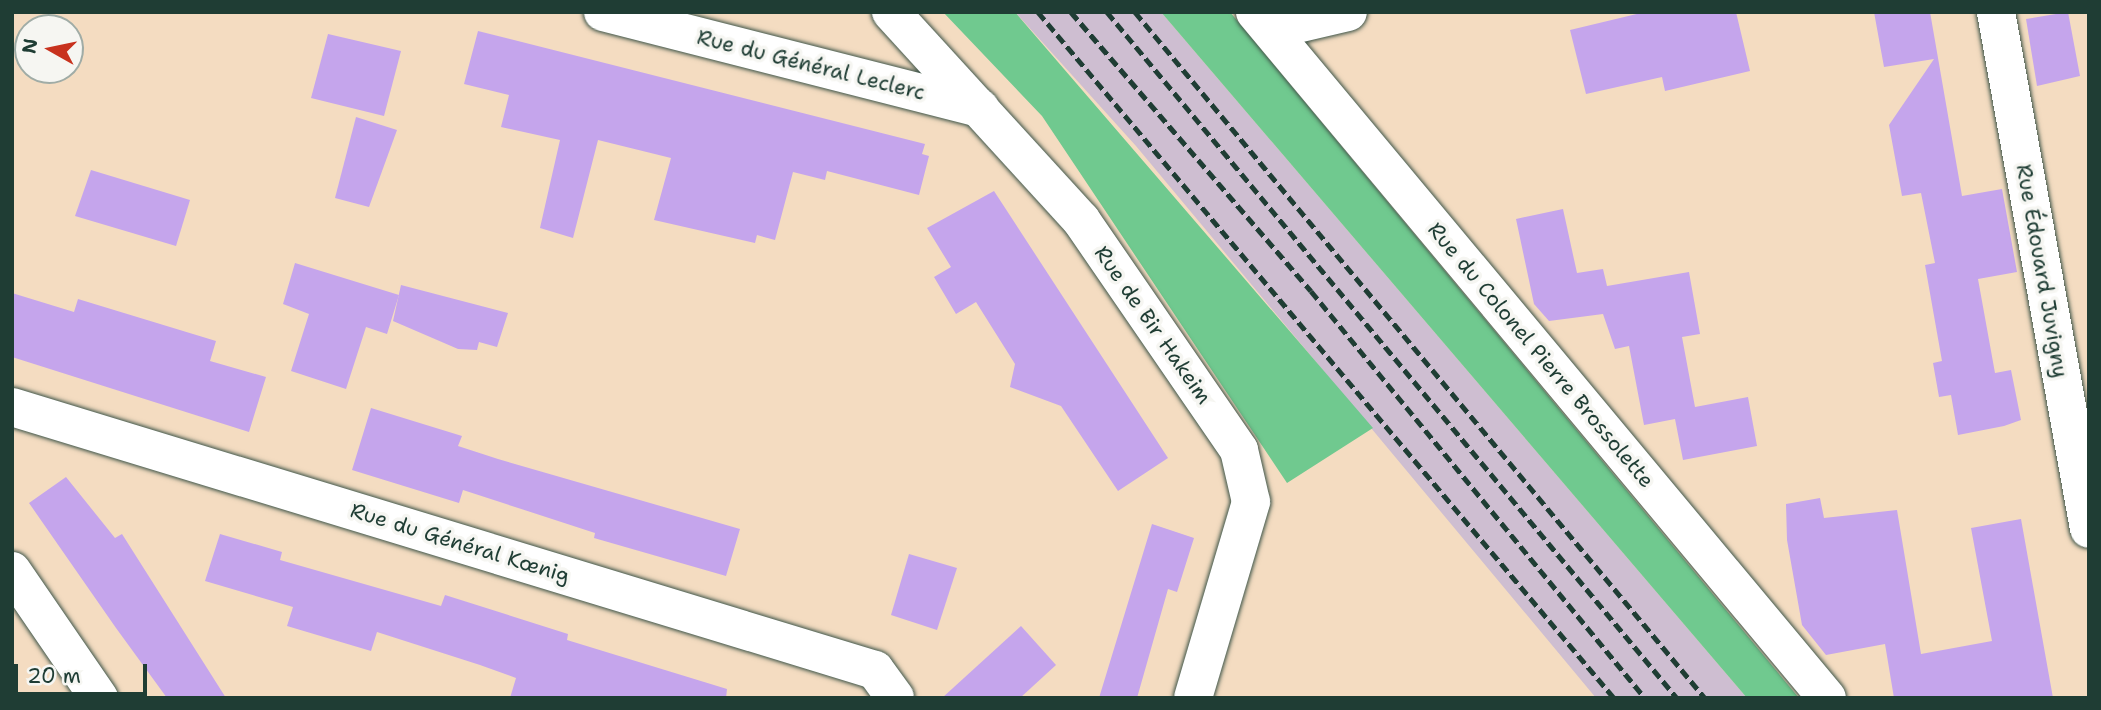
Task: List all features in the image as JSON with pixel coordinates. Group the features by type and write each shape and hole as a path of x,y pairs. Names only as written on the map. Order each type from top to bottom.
{"street":[{"name":"Rue du Général Leclerc","path":"603,12 980,108"},
{"name":"Rue de Bir Hakeim","path":"891,12 1081,220 1239,450 1251,502 1193,698"},
{"path":"1263,21 1348,12"},
{"name":"Rue Édouard Juvigny","path":"1996,12 2089,529"},
{"name":"Rue du Colonel Pierre Brossolette","path":"1263,21 1827,698"},
{"name":"Rue du Général Kœnig","path":"12,407 875,670 895,698"},
{"path":"12,571 99,698"}],"shaded area":[{"path":"1015,12 1161,12 1747,698 1596,698 1136,146"}],"green space":[{"path":"943,12 1015,12 1373,428 1287,483 1042,116"},
{"path":"1161,12 1230,12 1799,698 1747,698"}],"building":[{"path":"1645,12 1736,12 1750,71 1665,91 1662,77 1586,94 1570,30"},
{"path":"1874,12 1930,12 1962,196 2002,189 2017,272 1978,279 1995,373 2011,370 2021,420 2004,426 1958,435 1951,395 1939,397 1933,363 1942,361 1925,265 1935,263 1921,193 1902,196 1889,125 1934,59 1884,67"},
{"path":"2068,12 2080,76 2037,86 2026,19"},
{"path":"478,31 925,144 922,154 929,156 919,195 827,171 825,180 793,172 775,240 757,235 755,243 654,220 671,158 598,140 573,238 540,228 560,140 501,127 509,95 464,84"},
{"path":"328,34 401,51 384,116 311,98"},
{"path":"356,117 397,130 369,207 335,198"},
{"path":"91,170 190,200 176,246 75,216"},
{"path":"994,191 1168,458 1118,491 1061,406 1010,387 1015,364 976,302 956,314 934,277 951,267 927,228"},
{"path":"1563,209 1577,273 1603,269 1607,286 1689,272 1700,334 1682,337 1695,407 1748,397 1757,446 1683,460 1675,419 1644,425 1629,346 1615,349 1603,314 1549,321 1534,304 1516,219"},
{"path":"295,263 399,295 387,334 366,327 346,389 291,371 309,314 283,304"},
{"path":"401,285 508,313 497,347 479,342 477,350 458,349 393,321"},
{"path":"12,293 74,312 78,299 216,341 210,361 266,377 249,432 12,357"},
{"path":"371,408 462,436 458,446 740,529 726,576 594,538 595,533 463,490 459,503 352,470"},
{"path":"66,477 115,538 122,534 226,698 167,698 116,628 29,503"},
{"path":"1820,498 1824,518 1897,510 1921,654 1992,641 1971,528 2021,519 2053,698 1894,698 1885,644 1826,655 1802,625 1787,540 1786,504"},
{"path":"1152,524 1194,538 1177,592 1168,589 1137,698 1099,698"},
{"path":"220,534 282,552 280,560 441,606 445,595 568,634 567,640 727,689 726,698 510,698 516,678 480,665 377,632 371,651 287,626 293,607 205,581"},
{"path":"909,554 957,568 937,630 891,615"},
{"path":"1021,626 1056,665 1020,698 942,698"}],"railway":[{"path":"1038,12 1614,698"},
{"path":"1071,12 1311,291 1645,698"},
{"path":"1107,12 1677,698"},
{"path":"1135,12 1705,698"}]}
